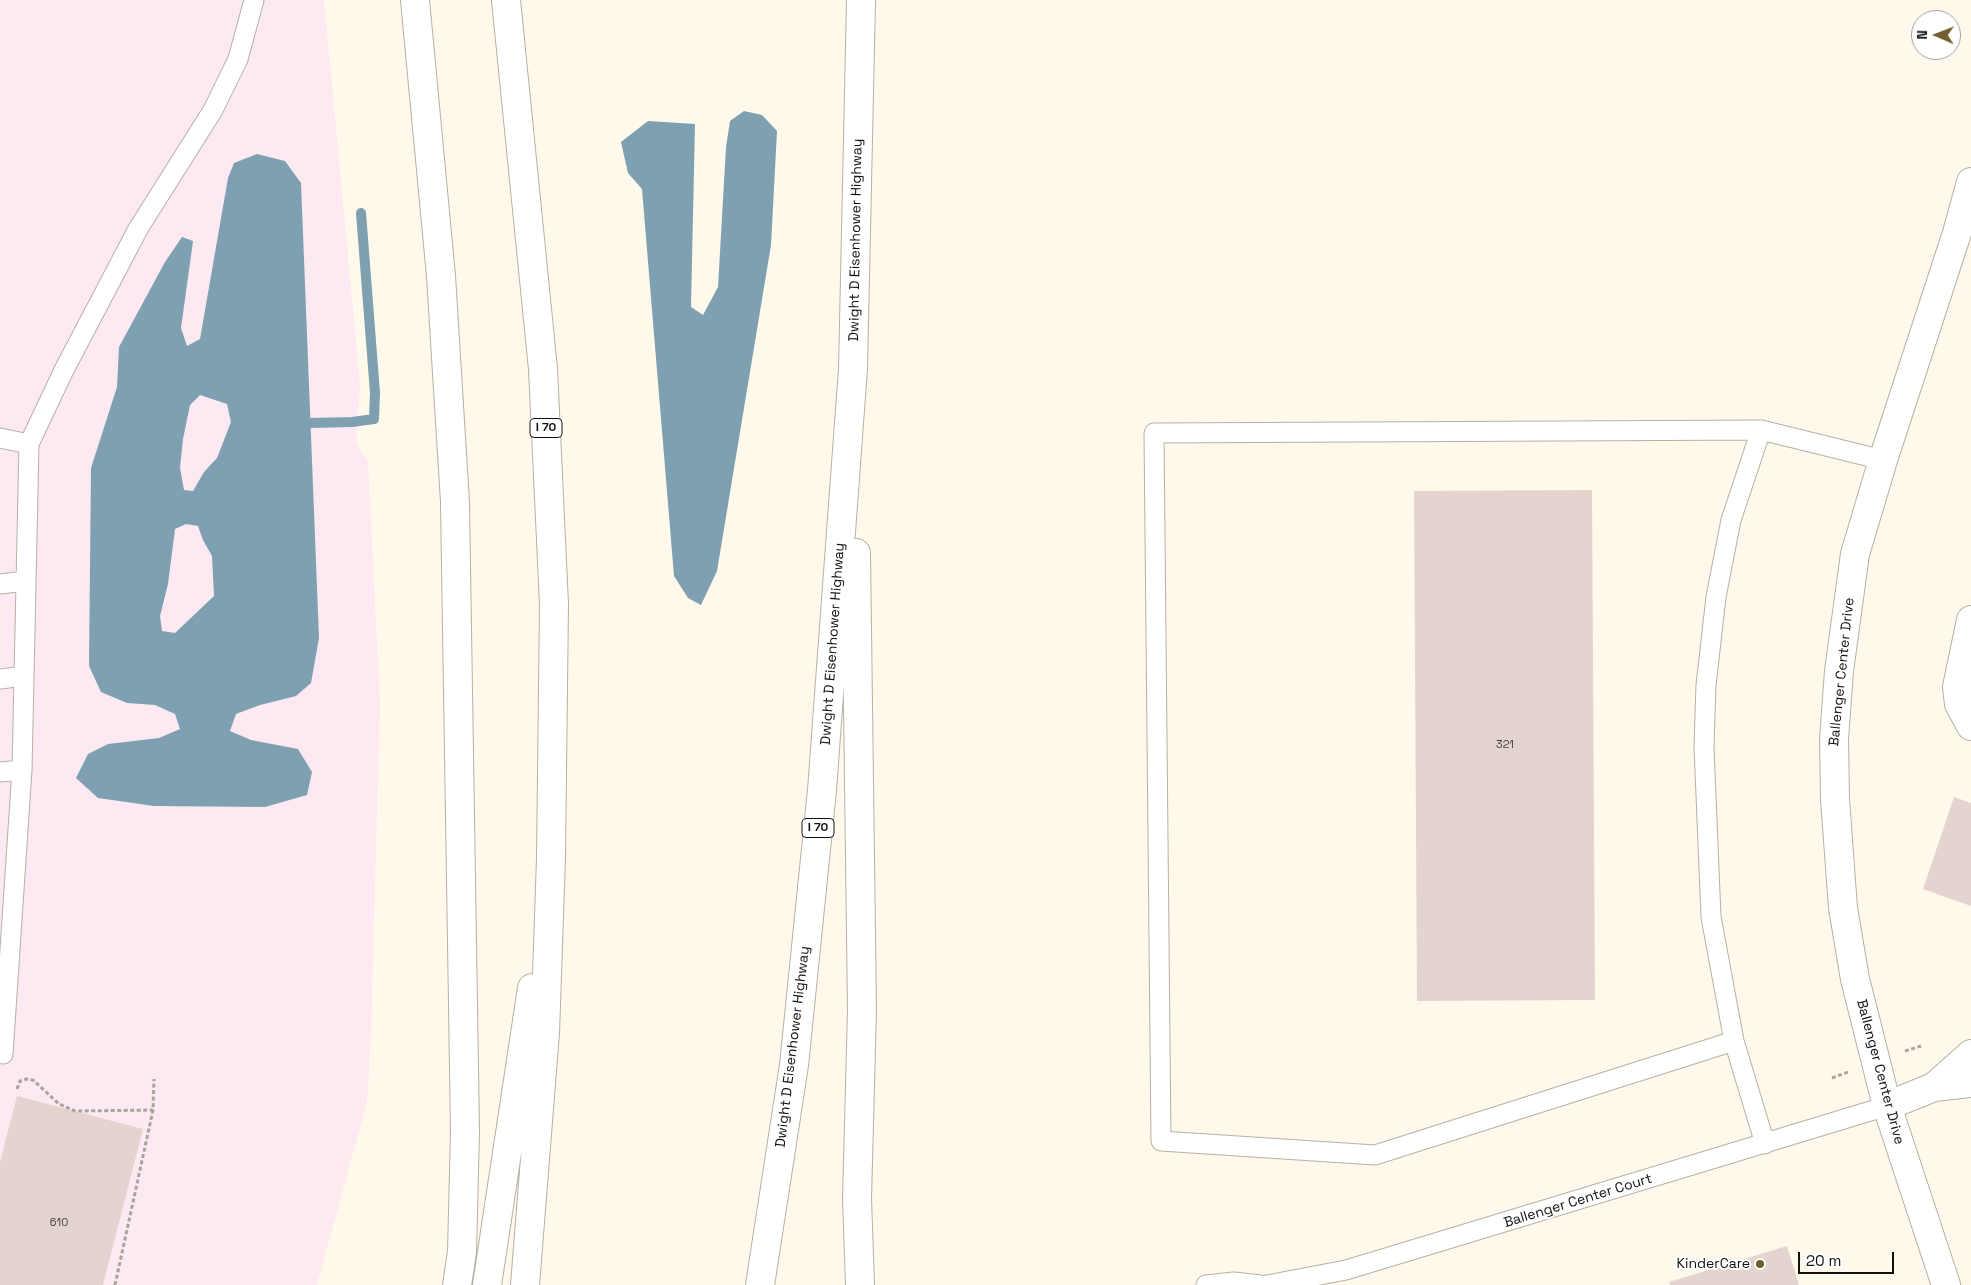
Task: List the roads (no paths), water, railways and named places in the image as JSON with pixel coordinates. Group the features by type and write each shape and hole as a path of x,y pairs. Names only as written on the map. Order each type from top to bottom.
{"main road":[{"path":"415,0 441,276 455,502 465,1131 462,1252 458,1285"},
{"name":"I 70","path":"506,0 543,369 554,604 551,858 545,1033 525,1285"},
{"name":"Dwight D Eisenhower Highway","path":"760,1285 794,1065 822,790 853,369 861,0"},
{"name":"Ballenger Center Drive","path":"1946,1285 1887,1106 1855,978 1843,908 1835,799 1834,739 1839,671 1855,554 1882,460 1957,233 1971,182"},
{"path":"853,369 862,1010 857,1199 860,1285"},
{"path":"1971,620 1958,687 1959,704 1971,726"},
{"path":"487,1285 551,858"},
{"path":"1934,1087 1971,1054"},
{"path":"1887,1106 1934,1087 1971,1083"}],"lane":[{"path":"1,1057 8,871 22,770 29,444 64,370 138,229 213,110 238,59 254,0"},
{"path":"1734,1041 1375,1156 1161,1140 1154,433 1762,430 1882,460"},
{"path":"1762,430 1731,520 1716,597 1706,685 1704,747 1711,917 1734,1041 1765,1144"},
{"path":"0,438 29,444"},
{"path":"0,584 25,581"},
{"path":"0,679 24,676"},
{"path":"0,772 22,770"},
{"name":"Ballenger Center Court","path":"1267,1285 1346,1270 1887,1106"},
{"path":"1206,1285 1234,1282 1261,1285"}],"water":[{"path":"744,111 762,115 777,131 771,245 717,571 701,605 688,598 674,576 642,189 628,173 621,142 648,121 695,124 691,307 703,315 718,287 726,147 730,121"},
{"path":"257,154 285,161 301,183 319,638 311,683 296,696 260,705 236,714 230,731 251,740 298,749 312,772 307,795 265,807 154,806 98,798 76,778 88,754 108,744 159,738 180,729 175,714 155,705 127,703 101,692 89,666 91,468 117,387 119,347 165,262 182,237 193,241 181,328 187,346 200,339 228,178 234,163","holes":["200,395 227,404 231,422 217,458 204,472 193,491 184,490 180,468 183,439 190,405","186,524 198,526 212,556 214,596 175,633 162,631 160,616 168,584 175,529"]}],"waterway":[{"path":"310,423 352,422 374,419 375,393 361,213"}],"place":[{"name":"KinderCare","path":"1760,1264"}]}
